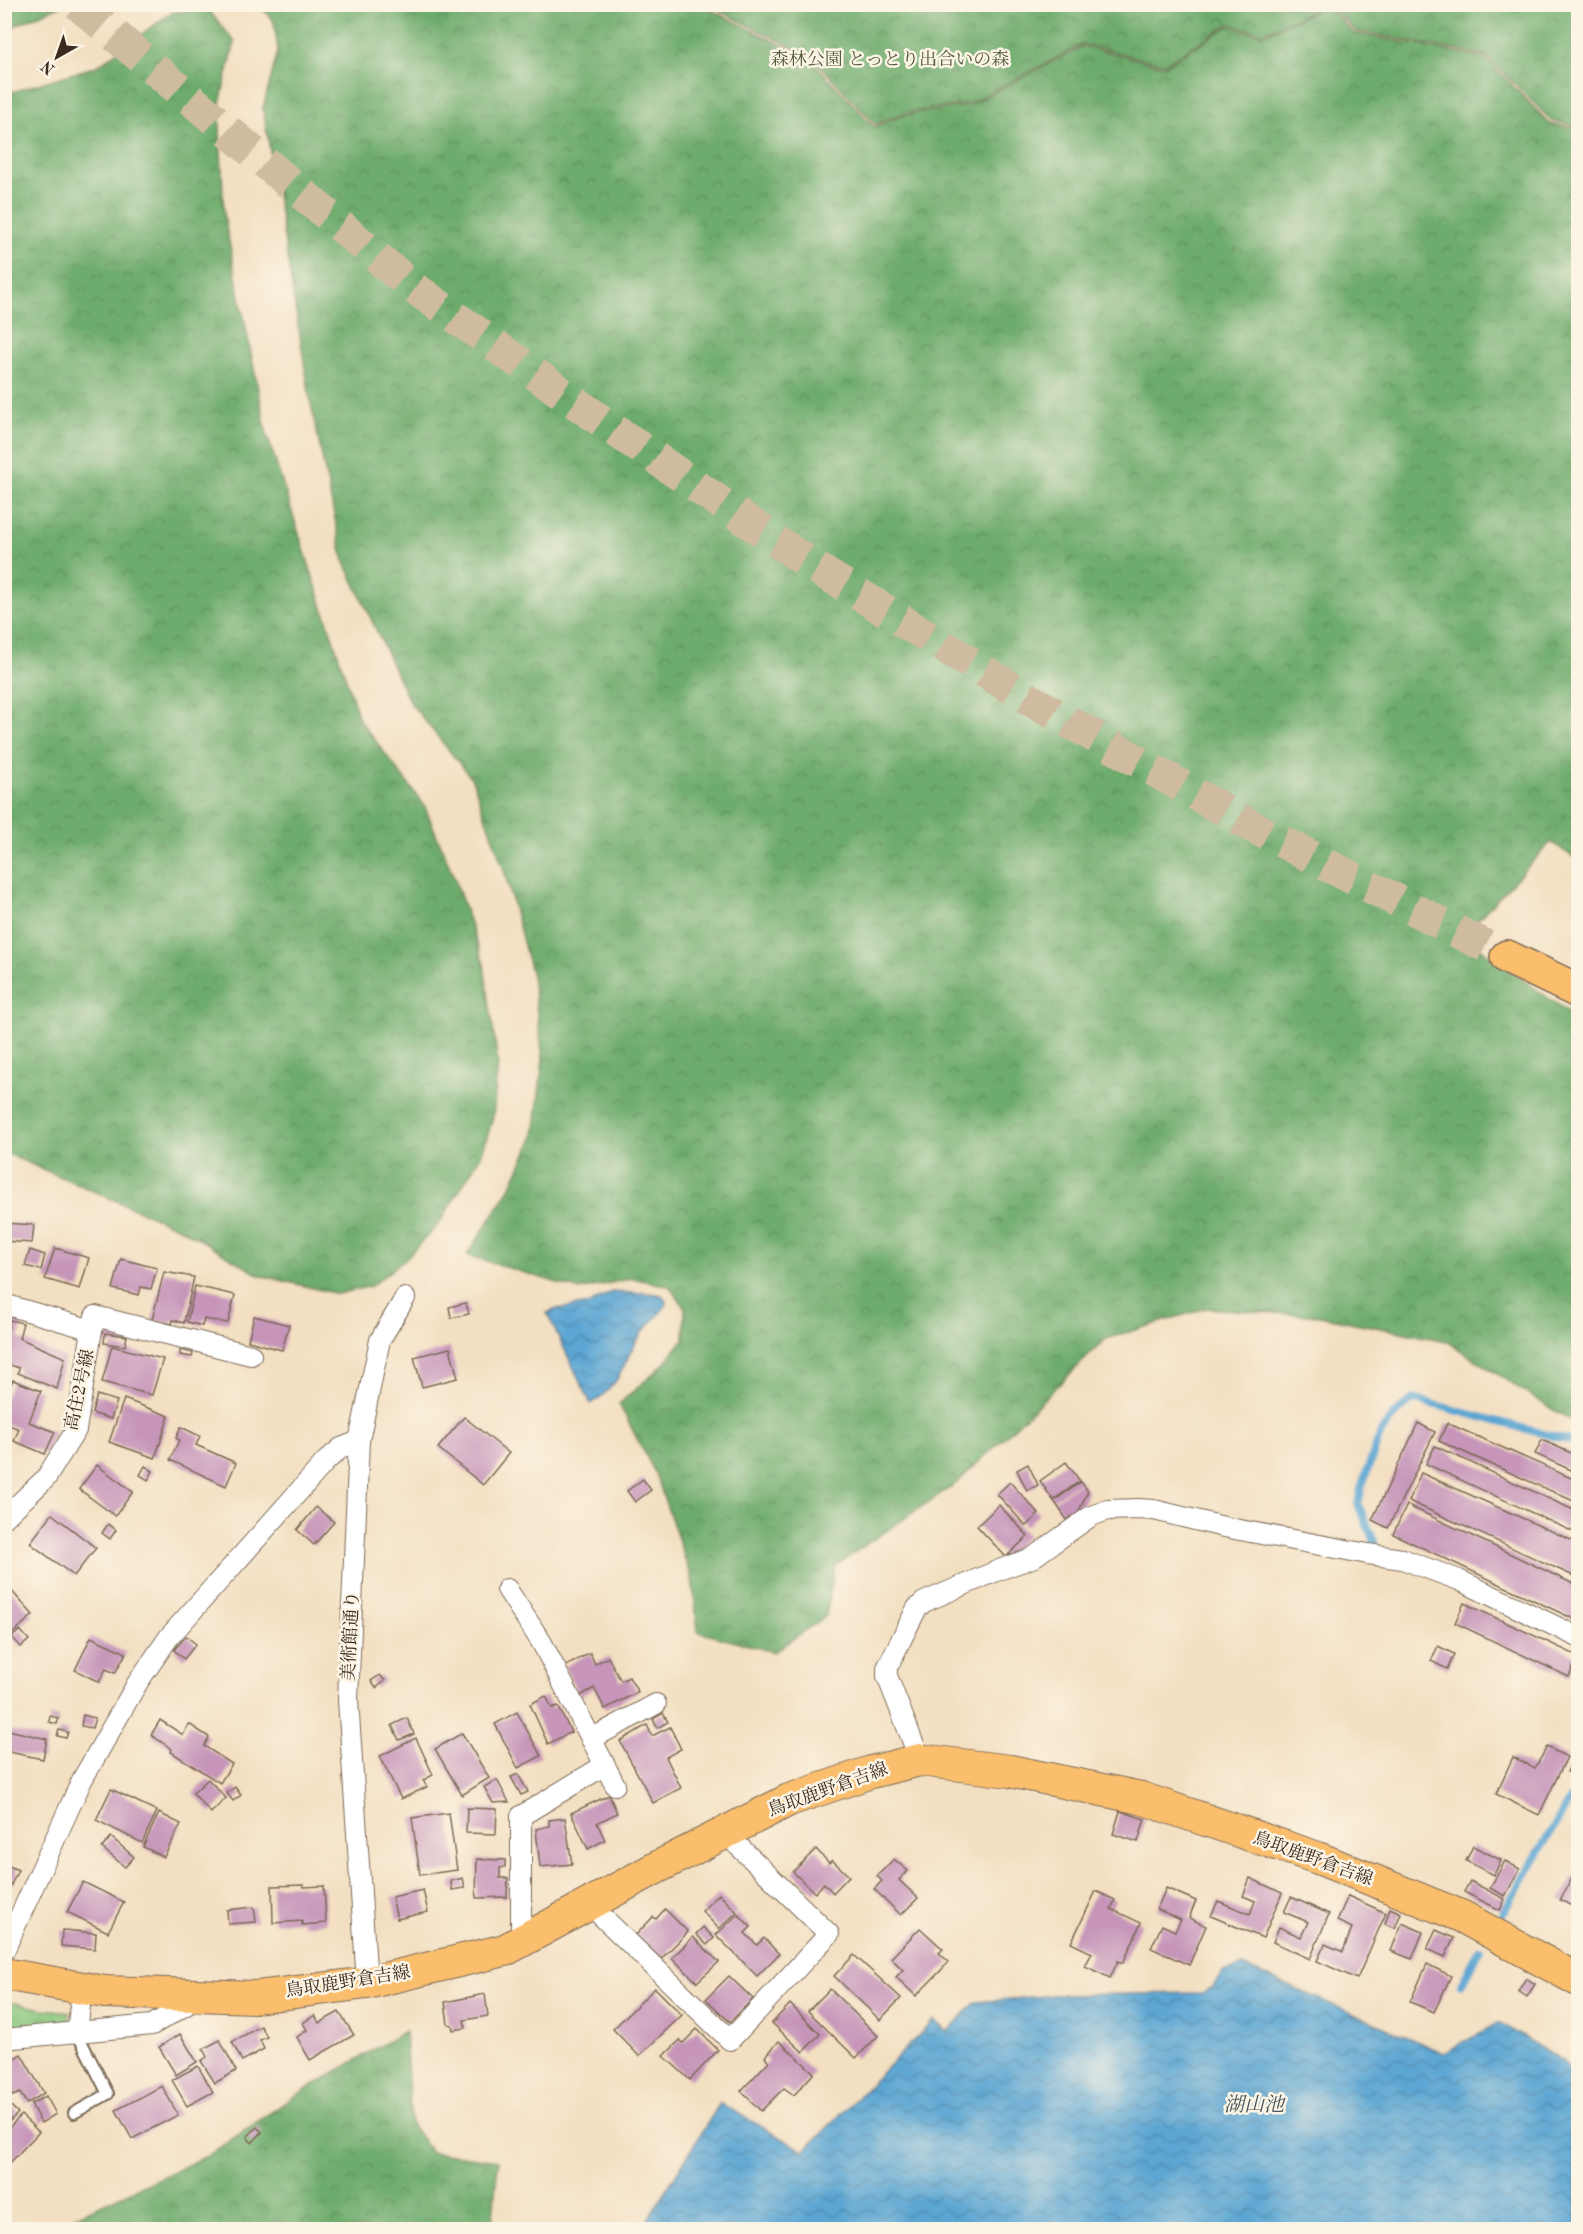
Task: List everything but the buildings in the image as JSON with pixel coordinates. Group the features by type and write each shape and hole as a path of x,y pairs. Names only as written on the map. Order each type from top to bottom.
{"highway":[{"path":"1578,975 1510,950 1578,991"}],"main road":[{"name":"鳥取鹿野倉吉線","path":"4,1974 105,1992 256,1997 367,1983 505,1950 789,1800 871,1772 920,1760 1010,1771 1141,1798 1318,1858 1461,1916 1578,1980"}],"street":[{"name":"美術館通り","path":"367,1983 348,1700 359,1441 380,1340 405,1298"},
{"name":"高住2号線","path":"4,1304 92,1330 75,1430 46,1478 4,1518"},
{"path":"92,1330 95,1316 251,1355"},
{"path":"4,1951 82,1780 138,1682 170,1637 303,1485 341,1448 359,1441"},
{"path":"920,1760 886,1676 887,1668 917,1608 924,1602 1032,1558 1091,1516 1108,1510 1154,1510 1248,1531 1402,1559 1459,1580 1578,1637"},
{"path":"507,1589 542,1643 615,1785"},
{"path":"591,1739 656,1704"},
{"path":"521,1941 521,1816 605,1765"},
{"path":"589,1904 730,2040 829,1934 725,1833"},
{"path":"77,2033 82,1988"},
{"path":"4,2039 152,2025 203,1995"}],"lane":[{"path":"74,2113 108,2094 77,2033"}],"green space":[{"path":"5,4 62,4 62,5 5,30"},
{"path":"260,5 701,5 810,59 874,127 904,115 970,105 1083,46 1164,66 1229,26 1262,35 1327,6 1354,33 1486,58 1550,124 1578,128 1578,860 1551,842 1463,935 1578,1019 1578,1423 1555,1411 1446,1341 1320,1316 1206,1308 1106,1339 958,1482 835,1566 826,1616 774,1652 698,1632 692,1579 656,1475 619,1404 662,1366 684,1339 685,1308 669,1286 632,1278 580,1290 467,1255 508,1192 534,1136 543,1058 532,976 504,870 472,779 409,701 343,558 310,399 263,108 278,51 274,22"},
{"name":"森林公園 とっとり出合いの森","path":"708,5 1326,5 1262,33 1229,24 1164,64 1083,44 970,103 904,113 875,124 812,57"},
{"path":"1329,5 1578,5 1578,126 1552,121 1487,56 1356,31"},
{"path":"206,7 235,42 219,107 224,216 267,435 359,719 424,805 454,877 484,964 498,1062 493,1117 482,1154 439,1224 404,1260 371,1286 338,1294 259,1275 186,1231 5,1153 5,94 97,66 171,13"},
{"path":"5,2001 70,2012 68,2024 5,2032"},
{"path":"405,2031 411,2124 431,2152 498,2161 492,2229 46,2230 207,2156 292,2098"}],"water":[{"path":"612,1292 662,1295 667,1303 640,1336 621,1373 610,1388 591,1404 547,1313 556,1309 590,1304"},
{"name":"湖山池","path":"1243,1966 1444,2053 1499,2022 1563,2061 1566,2066 1578,2073 1578,2229 642,2229 720,2103 804,2151 934,2020 947,2032 976,2002 1055,1995 1202,1993 1213,1987 1223,1972"}],"waterway":[{"path":"1375,1544 1358,1504 1362,1485 1381,1432 1395,1414 1413,1399 1578,1443"},
{"path":"1502,1914 1578,1786"},
{"path":"1461,1985 1480,1949"}],"tunnel":[{"path":"78,4 410,285 610,427 813,566 1029,699 1253,827 1507,957"}]}
